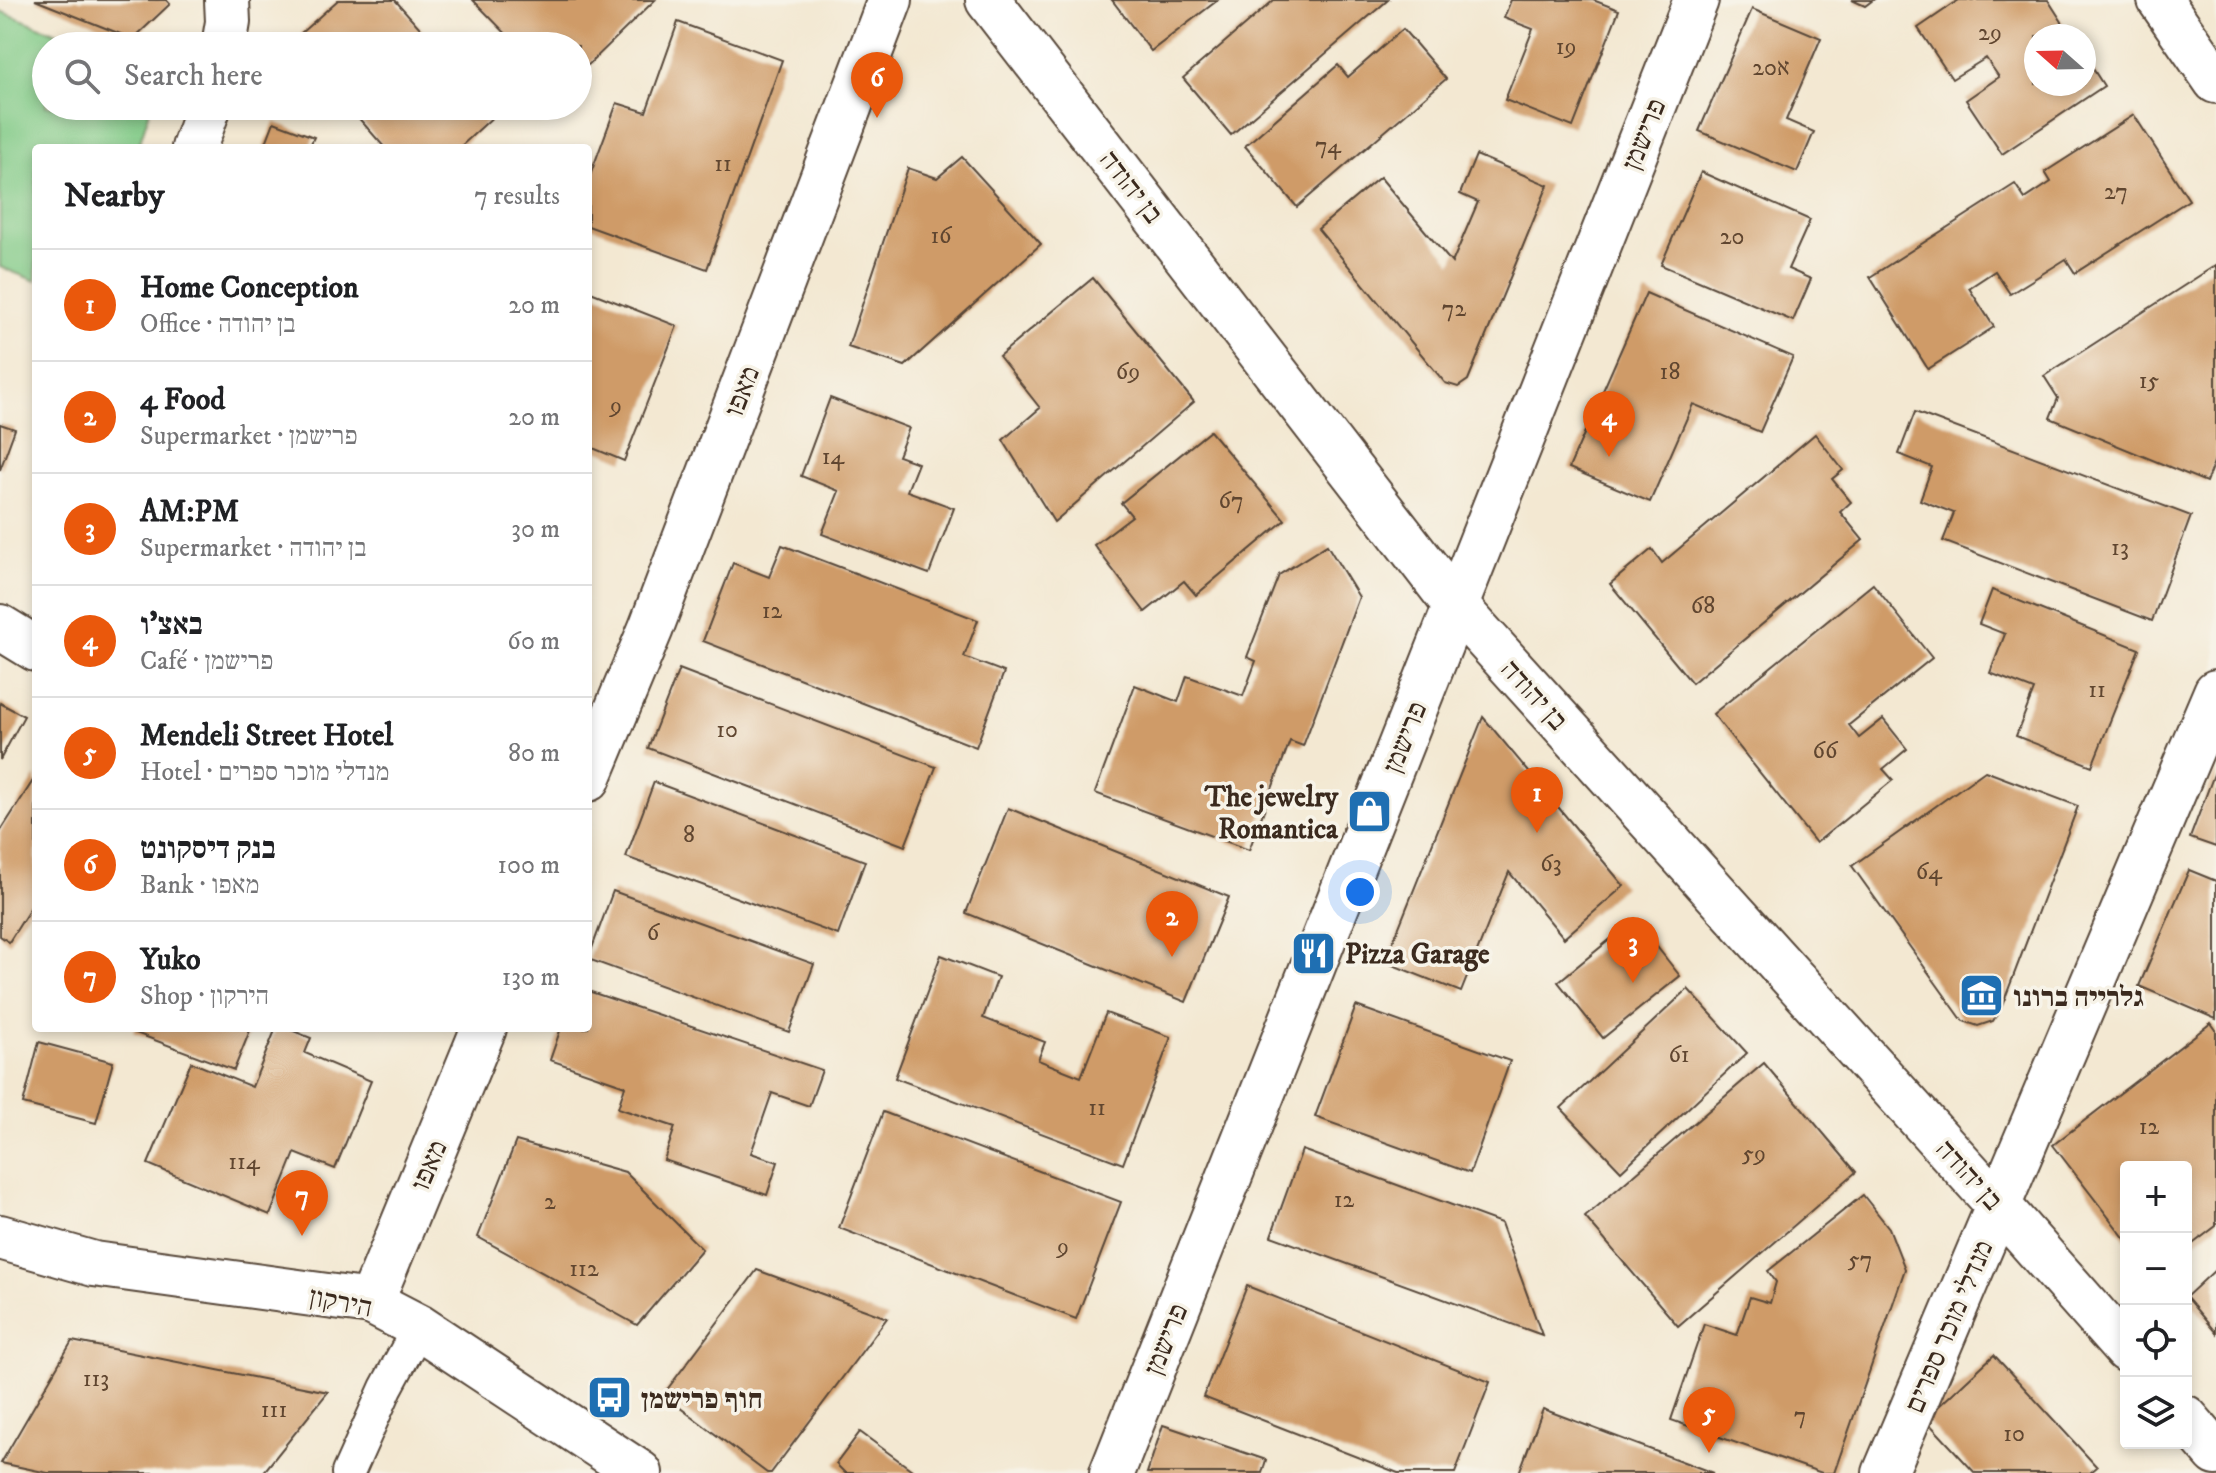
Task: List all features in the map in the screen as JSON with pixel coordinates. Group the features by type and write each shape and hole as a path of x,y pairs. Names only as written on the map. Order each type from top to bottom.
{"street":[{"path":"226,32 227,0"},
{"name":"מאפו","path":"592,769 651,628 890,0"},
{"name":"בן יהודה","path":"988,0 1456,606 2120,1343"},
{"name":"פרישמן","path":"1112,1473 1696,0"},
{"path":"2160,0 2216,81"},
{"path":"195,144 204,120"},
{"name":"מנדלי מוכר ספרים","path":"1885,1473 2216,692"},
{"name":"מאפו","path":"371,1302 482,1032"},
{"name":"הירקון","path":"0,1237 94,1264 371,1302 419,1327 640,1473"},
{"path":"2192,1425 2216,1453"}],"lane":[{"path":"348,1473 386,1388 419,1327"}],"green space":[{"path":"0,11 54,32 32,32 32,120 147,120 139,144 32,144 32,279 0,267"}],"building":[{"path":"35,0 166,0 170,4 140,32 115,32"},
{"path":"338,0 395,0 424,32 302,32"},
{"path":"473,0 655,0 592,61 592,32 504,32"},
{"path":"1112,0 1218,0 1151,51"},
{"path":"1274,0 1388,0 1231,135 1183,78"},
{"path":"1511,0 1593,0 1619,10 1573,127 1505,100 1533,29 1504,18"},
{"path":"1852,0 1873,0 1865,6"},
{"path":"1959,0 2048,0 2063,24 2024,24 2024,96 2089,96 2002,154 1966,100 1999,77 1986,58 1952,79 1918,28"},
{"path":"1752,9 1821,38 1786,120 1814,132 1797,172 1699,131"},
{"path":"678,22 782,60 707,269 592,227 592,170 617,103 646,112"},
{"path":"1403,29 1446,79 1297,207 1245,146 1338,65 1348,77"},
{"path":"2096,74 2104,86 2096,91"},
{"path":"2134,115 2189,200 2075,273 2066,259 2010,294 1995,271 1969,288 1994,327 1928,369 1870,277 2015,184 2025,199 2051,182 2045,172"},
{"path":"360,120 489,120 463,144 381,144"},
{"path":"274,122 314,137 311,144 266,144"},
{"path":"1476,155 1548,185 1468,380 1458,387 1445,383 1318,229 1380,177 1452,263 1478,202 1460,194"},
{"path":"962,157 1041,244 905,366 848,347 908,168 937,178"},
{"path":"1701,172 1810,220 1788,269 1811,279 1793,321 1661,265"},
{"path":"2216,265 2216,457 2206,482 2050,418 2058,398 2044,376"},
{"path":"1093,278 1194,402 1054,522 1003,440 1040,408 999,356"},
{"path":"592,293 677,326 624,461 592,448"},
{"path":"1646,293 1793,357 1760,432 1693,404 1650,502 1569,468"},
{"path":"830,398 909,428 898,456 918,463 907,491 954,508 929,574 822,534 839,491 801,476"},
{"path":"1915,412 2191,516 2152,621 1943,541 1954,513 1920,500 1932,467 1899,454"},
{"path":"0,424 15,429 0,470"},
{"path":"1210,431 1285,520 1196,595 1184,581 1145,612 1094,545 1132,516 1121,503"},
{"path":"1815,434 1843,470 1832,479 1851,502 1840,512 1863,540 1692,683 1610,584 1652,549 1662,563"},
{"path":"782,545 978,620 964,657 1004,672 976,747 703,641 733,563 769,577"},
{"path":"1327,545 1359,597 1303,746 1290,741 1249,850 1095,793 1135,685 1178,702 1187,676 1243,696 1256,661 1247,657 1279,575"},
{"path":"1873,584 1932,658 1849,725 1859,738 1883,719 1907,749 1883,769 1893,780 1816,843 1713,714"},
{"path":"1992,590 2139,649 2092,766 2016,736 2034,690 1990,673 2005,634 1979,624"},
{"path":"679,669 936,767 905,846 648,748"},
{"path":"0,703 24,716 0,760"},
{"path":"1483,717 1624,886 1564,938 1509,872 1461,992 1385,962"},
{"path":"2216,769 2216,847 2190,838"},
{"path":"1985,771 2078,806 2002,1006 1993,1021 1978,1026 1963,1021 1852,866"},
{"path":"32,782 32,905 9,942 0,936 0,832"},
{"path":"654,782 865,861 838,935 626,857"},
{"path":"1008,808 1229,897 1186,1002 966,913"},
{"path":"2189,870 2216,881 2216,1019 2139,986"},
{"path":"613,891 814,964 789,1032 592,960 592,948"},
{"path":"1635,919 1680,976 1603,1038 1558,982"},
{"path":"941,955 998,977 983,1018 1045,1042 1038,1060 1081,1077 1106,1013 1171,1037 1123,1164 895,1078"},
{"path":"1688,989 1747,1053 1621,1171 1561,1108"},
{"path":"592,992 822,1070 809,1106 772,1093 751,1153 778,1162 767,1195 664,1160 675,1127 618,1108 625,1086 550,1060 560,1032 592,1032"},
{"path":"1356,1006 1510,1061 1470,1173 1315,1117"},
{"path":"2211,1023 2216,1030 2216,1226 2192,1244 2192,1161 2120,1161 2120,1232 2053,1145"},
{"path":"133,1032 249,1032 234,1070"},
{"path":"274,1032 296,1032 311,1038 305,1053 371,1081 335,1169 295,1153 270,1215 148,1164 191,1062 252,1087"},
{"path":"39,1042 113,1062 96,1123 23,1104"},
{"path":"1764,1063 1856,1172 1678,1326 1585,1217"},
{"path":"883,1112 1121,1202 1076,1319 839,1228"},
{"path":"516,1141 625,1172 702,1249 637,1325 478,1237"},
{"path":"1302,1150 1501,1223 1542,1335 1271,1236"},
{"path":"1863,1195 1889,1228 1905,1269 1834,1473 1822,1473 1671,1420 1704,1324 1737,1335 1750,1297 1770,1303 1776,1282 1768,1271"},
{"path":"2216,1269 2216,1333 2192,1304 2192,1291"},
{"path":"757,1270 887,1318 771,1473 663,1395"},
{"path":"1247,1286 1490,1382 1455,1473 1398,1473 1203,1397"},
{"path":"72,1341 328,1392 263,1473 48,1473 1,1463"},
{"path":"1994,1355 2097,1467 2090,1473 1975,1473 1925,1419"},
{"path":"1543,1409 1713,1473 1519,1473"},
{"path":"1163,1425 1266,1460 1262,1473 1147,1473"},
{"path":"860,1432 916,1473 845,1473 836,1464"}],"place":[{"name":"בנק דיסקונט","path":"877,118"},
{"name":"באצ'ו","path":"1609,457"},
{"name":"The jewelry Romantica","path":"1369,812"},
{"name":"Home Conception","path":"1537,833"},
{"name":"Pizza Garage","path":"1314,953"},
{"name":"4 Food","path":"1172,957"},
{"name":"AM:PM","path":"1633,983"},
{"name":"גלרייה ברונו","path":"1982,996"},
{"name":"Yuko","path":"302,1236"},
{"name":"חוף פרישמן","path":"610,1398"},
{"name":"Mendeli Street Hotel","path":"1709,1453"}]}
